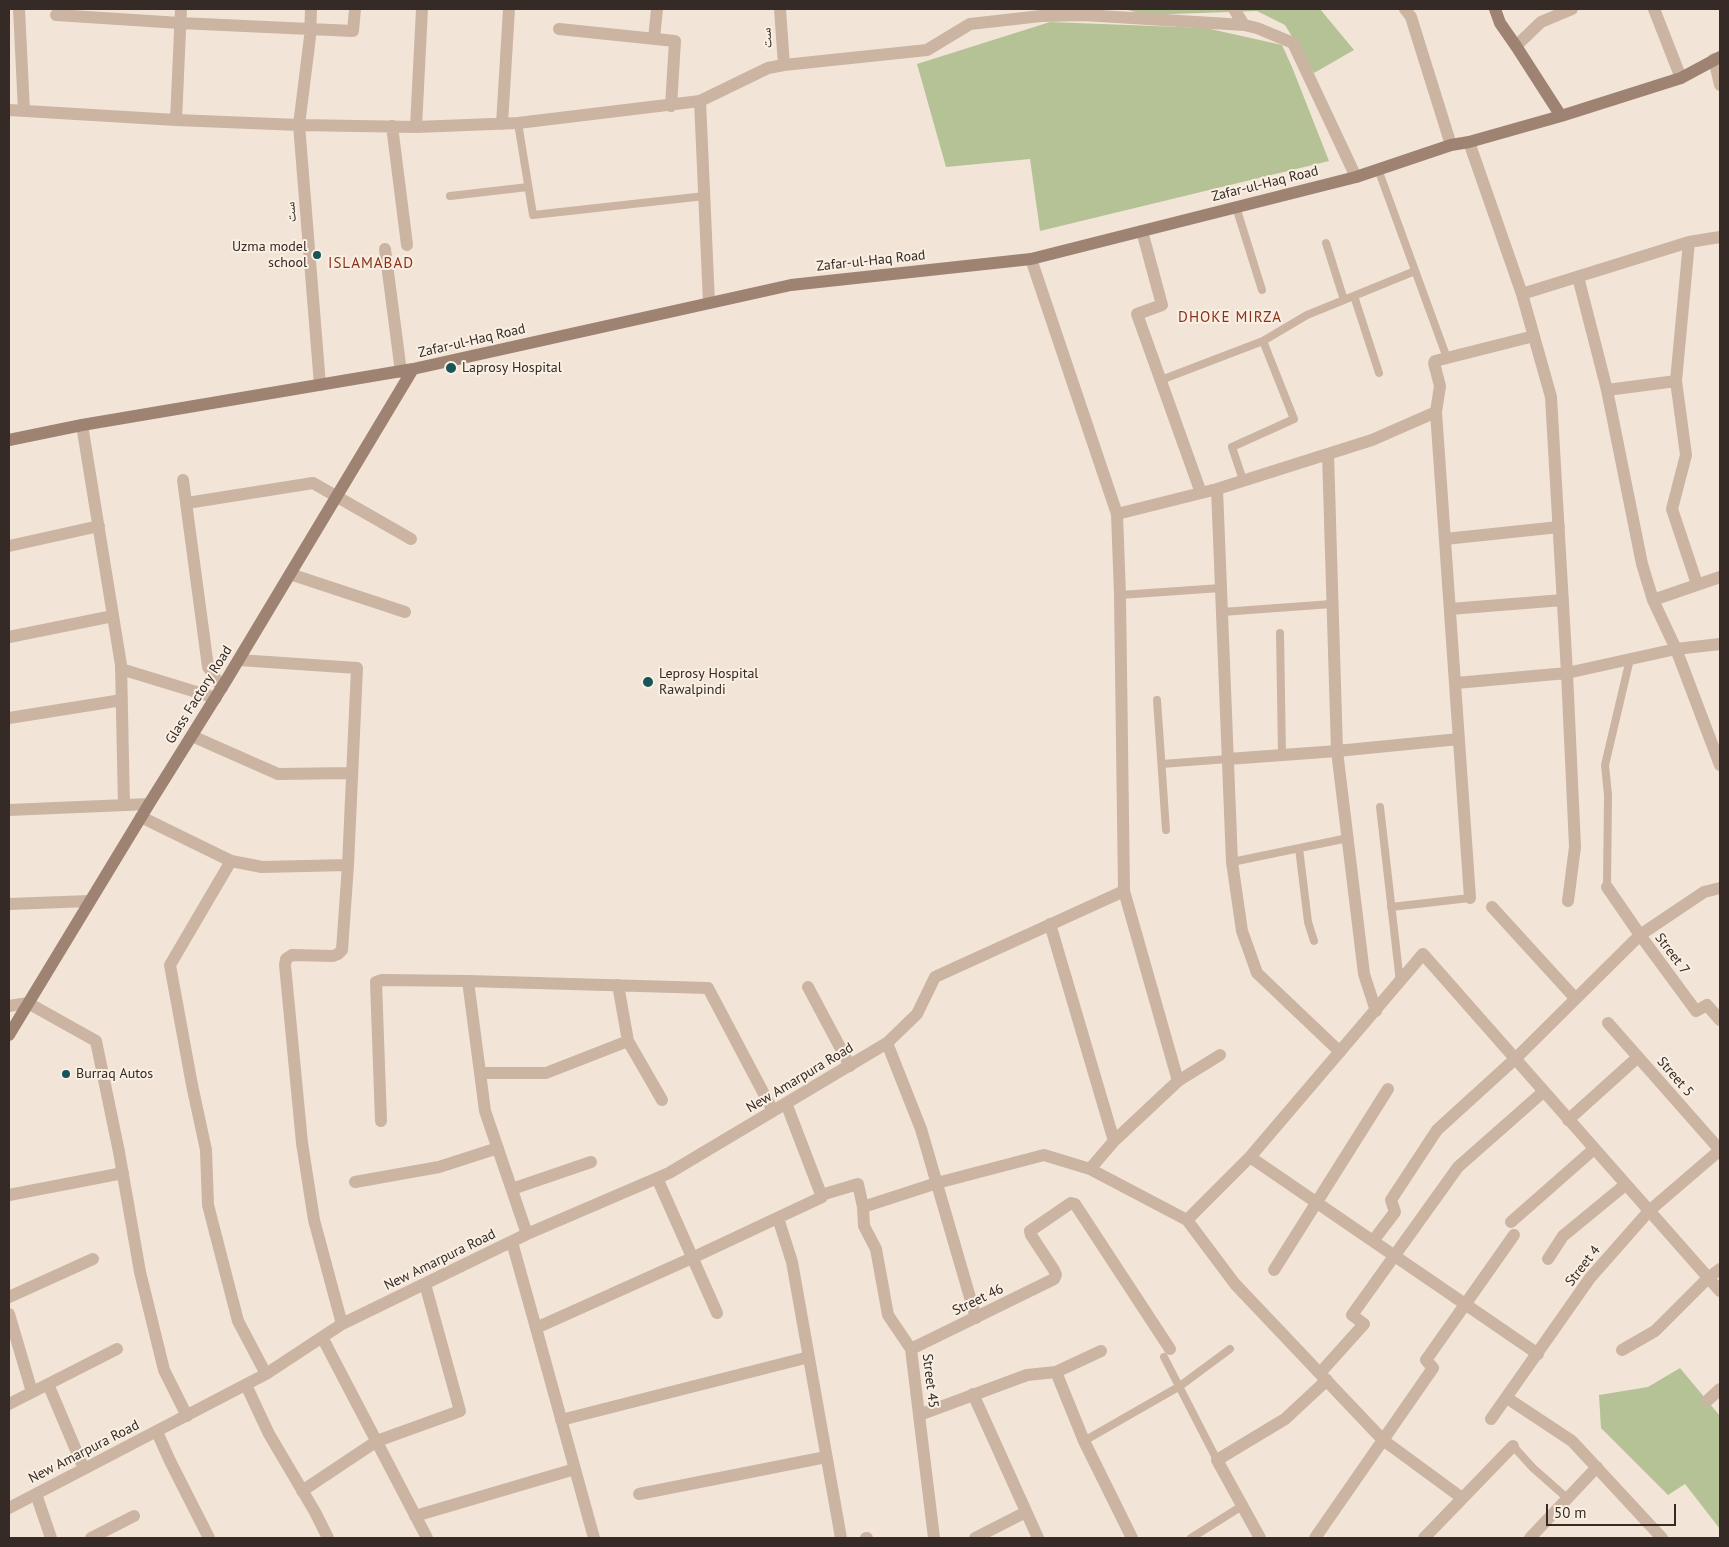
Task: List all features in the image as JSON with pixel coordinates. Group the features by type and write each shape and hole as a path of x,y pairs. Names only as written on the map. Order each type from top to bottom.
{"street":[{"path":"19,9 24,111"},
{"path":"176,120 181,9"},
{"name":"ست","path":"310,9 310,29 298,125 320,385"},
{"path":"56,15 180,23 353,30 355,9"},
{"path":"416,127 422,9"},
{"path":"502,124 509,9"},
{"path":"654,39 657,9"},
{"name":"ست","path":"780,9 784,65"},
{"path":"1234,9 1244,25"},
{"path":"1405,9 1411,17 1451,145"},
{"path":"1495,9 1500,22 1561,116"},
{"path":"1516,46 1541,22 1572,9"},
{"path":"1654,9 1681,78"},
{"path":"9,110 298,125 416,127 518,123 700,102 768,68 927,50 970,24 1040,12 1084,15 1105,12 1244,25 1257,28 1292,43 1356,177"},
{"path":"559,29 675,42 671,106"},
{"path":"1717,58 1720,85"},
{"name":"Zafar-ul-Haq Road","path":"9,440 82,425 407,370 791,284 1031,259 1356,177 1451,145 1469,142 1561,116 1681,78 1717,58"},
{"path":"700,102 709,303"},
{"path":"392,126 407,245"},
{"path":"1469,142 1522,294 1551,398 1575,847 1568,901"},
{"path":"1142,231 1162,305 1136,314 1201,492"},
{"path":"1522,294 1690,242 1720,237"},
{"path":"1690,242 1676,380 1686,455 1672,509 1697,584"},
{"path":"385,249 407,370"},
{"path":"1031,259 1116,514 1120,595 1124,891 1178,1081"},
{"path":"1578,277 1607,390 1642,564 1653,600 1676,649 1720,765"},
{"path":"1470,898 1436,412 1440,386 1434,363 1435,361 1534,336"},
{"name":"Glass Factory Road","path":"9,1035 336,498 407,370"},
{"path":"1607,390 1676,380"},
{"path":"1116,514 1217,488 1372,440 1436,412"},
{"path":"82,425 121,669 124,805"},
{"path":"1328,454 1337,751 1364,974 1376,1011"},
{"path":"184,480 208,667 219,693"},
{"path":"186,503 313,483 411,540"},
{"path":"1217,488 1232,862 1242,931 1258,973 1340,1052"},
{"path":"9,546 99,526"},
{"path":"1445,539 1558,527"},
{"path":"290,574 404,612"},
{"path":"1653,600 1720,577"},
{"path":"1450,609 1563,600"},
{"path":"9,637 113,616"},
{"path":"1456,683 1567,673 1676,649 1720,644"},
{"path":"238,660 357,668 342,950 333,956 292,955 286,959 285,965 303,1153 314,1220 342,1324"},
{"path":"121,669 219,693"},
{"path":"9,718 122,700"},
{"path":"192,736 278,774 352,774"},
{"path":"1228,758 1337,751 1459,739"},
{"path":"9,810 149,804"},
{"path":"141,816 231,861 262,867 348,864"},
{"path":"231,861 170,965 206,1150 208,1205 238,1322 266,1374"},
{"name":"Street 7","path":"1607,887 1696,1011 1707,1005 1720,1020"},
{"path":"1373,1241 1395,1212 1391,1200 1438,1130 1514,1059 1640,935 1704,892 1720,888"},
{"name":"New Amarpura Road","path":"9,1508 266,1374 342,1324 527,1234 669,1173 888,1043 917,1014 935,977 1124,891"},
{"path":"9,904 90,901"},
{"path":"1492,908 1575,998"},
{"path":"1050,924 1114,1141"},
{"path":"1187,1220 1250,1157 1424,954 1514,1059 1720,1291"},
{"path":"381,1121 376,982 382,980 708,988 774,1111"},
{"path":"468,981 485,1112 527,1234"},
{"path":"618,986 628,1041 662,1100"},
{"path":"808,987 850,1066"},
{"path":"9,1006 28,1003 96,1041 123,1173 140,1272 164,1370 187,1416"},
{"name":"Street 5","path":"1608,1023 1720,1150"},
{"path":"480,1073 546,1073 628,1041"},
{"path":"888,1043 921,1129 976,1318"},
{"path":"1090,1169 1114,1141 1178,1081 1220,1055"},
{"path":"1568,1120 1638,1057"},
{"path":"1274,1270 1388,1089"},
{"path":"1260,1538 1217,1460 1285,1419 1324,1377 1364,1324 1352,1315 1458,1167 1543,1092"},
{"path":"536,1328 822,1197 786,1103"},
{"path":"355,1182 439,1167 498,1148"},
{"path":"1511,1222 1594,1149"},
{"name":"Street 4","path":"1491,1419 1590,1278 1649,1211 1720,1150"},
{"path":"863,1207 937,1183 1044,1155 1090,1169 1187,1220 1235,1284 1383,1440 1462,1498"},
{"path":"1250,1157 1538,1354"},
{"path":"512,1189 590,1162"},
{"path":"9,1195 123,1173"},
{"path":"657,1178 718,1313"},
{"name":"Street 45","path":"821,1195 858,1184 863,1207 864,1226 876,1249 888,1315 911,1349 934,1538"},
{"path":"1548,1258 1563,1236 1625,1185"},
{"name":"Street 46","path":"911,1349 1054,1279 1056,1275 1030,1231 1071,1203 1075,1204 1167,1353"},
{"path":"778,1218 792,1262 841,1538"},
{"path":"1315,1538 1433,1368 1426,1360 1514,1235"},
{"path":"512,1242 594,1538"},
{"path":"9,1297 92,1259"},
{"path":"1622,1350 1655,1331 1708,1278 1720,1269"},
{"path":"302,1491 377,1441 460,1411 425,1284"},
{"path":"9,1314 32,1392"},
{"path":"322,1337 427,1538"},
{"path":"9,1404 117,1349"},
{"path":"919,1415 1027,1375 1056,1372 1101,1351"},
{"path":"561,1420 809,1357"},
{"path":"1056,1372 1084,1441 1132,1538"},
{"path":"48,1384 84,1469"},
{"path":"246,1385 269,1434 328,1538"},
{"path":"1708,1400 1720,1389"},
{"path":"973,1394 1038,1538"},
{"path":"1507,1398 1572,1441 1662,1538"},
{"path":"157,1432 209,1538"},
{"path":"1424,1538 1513,1446"},
{"path":"639,1494 826,1457"},
{"path":"1530,1538 1596,1467"},
{"path":"415,1516 575,1469"},
{"path":"36,1494 50,1538"},
{"path":"975,1538 1026,1512"},
{"path":"91,1538 134,1516"}],"lane":[{"path":"518,123 533,215 705,196"},
{"path":"1378,169 1447,358"},
{"path":"450,196 528,187"},
{"path":"1236,207 1262,290"},
{"path":"1326,243 1344,300"},
{"path":"1160,380 1263,341 1307,315 1415,271"},
{"path":"1354,296 1379,373"},
{"path":"1243,480 1232,447 1294,419 1263,341"},
{"path":"1120,595 1221,588"},
{"path":"1222,612 1332,604"},
{"path":"1280,633 1282,755"},
{"path":"1607,887 1608,794 1605,765 1630,659"},
{"path":"1157,700 1166,830"},
{"path":"1162,764 1228,758"},
{"path":"1380,807 1400,982"},
{"path":"1232,862 1348,838"},
{"path":"1299,848 1308,922 1314,941"},
{"path":"1391,907 1470,898"},
{"path":"1084,1441 1180,1386 1230,1348"},
{"path":"1167,1353 1180,1386 1217,1460"},
{"path":"1513,1446 1533,1468 1568,1498"},
{"path":"1191,1538 1242,1506"}],"green space":[{"path":"1125,9 1320,9 1354,50 1314,73 1285,25 1257,11 1144,15"},
{"path":"1050,22 1206,28 1282,45 1329,161 1040,231 1030,159 946,167 917,64"},
{"path":"1680,1368 1720,1416 1720,1529 1685,1484 1668,1495 1601,1428 1599,1395 1648,1387"}],"place":[{"name":"Uzma model school","path":"317,255"},
{"name":"Laprosy Hospital","path":"451,368"},
{"name":"Leprosy Hospital Rawalpindi","path":"648,682"},
{"name":"Burraq Autos","path":"66,1074"}],"district":[{"name":"ISLAMABAD","path":"371,264"},
{"name":"DHOKE MIRZA","path":"1230,318"}]}
